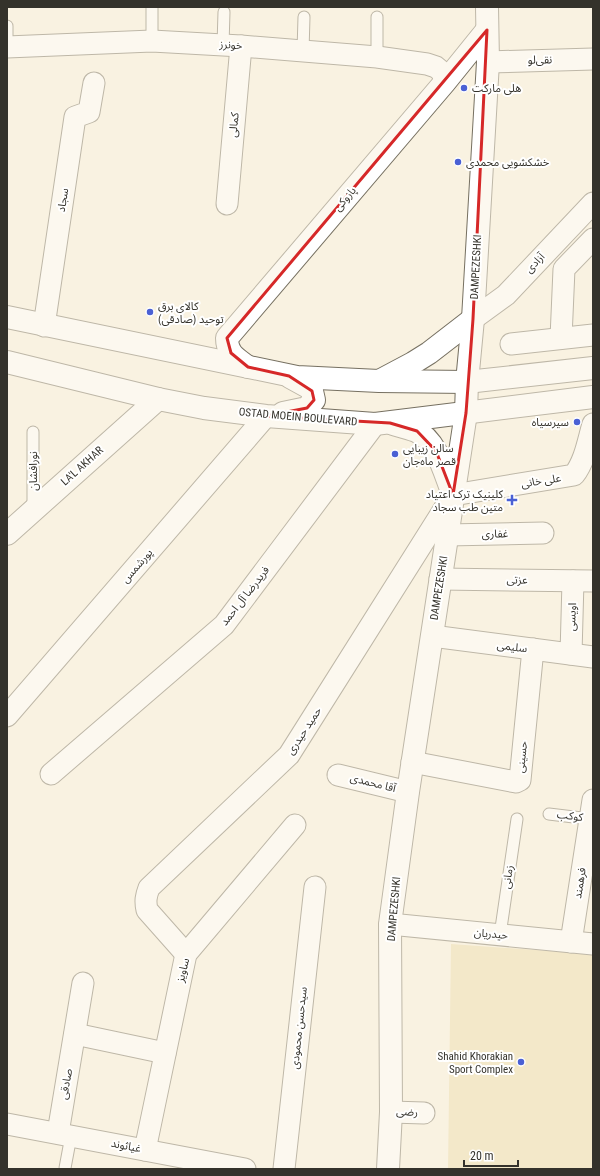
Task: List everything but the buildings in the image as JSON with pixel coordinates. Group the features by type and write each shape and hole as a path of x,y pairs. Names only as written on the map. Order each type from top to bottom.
{"main road":[{"name":"DAMPEZESHKI","path":"388,1169 391,1112 390,924 412,762 466,412 488,62 486,7"},
{"name":"پازوکی","path":"248,367 231,353 227,346 227,338 445,82 487,30"},
{"path":"7,318 289,376 379,381 467,382 593,368"},
{"path":"379,381 429,353 473,319"},
{"name":"OSTAD MOEIN BOULEVARD","path":"7,362 158,399 204,408 266,416 382,423 593,397"},
{"path":"266,416 304,410 309,407 314,400 310,388 289,376"},
{"name":"LA'L AKHAR","path":"7,534 158,399"},
{"path":"382,423 417,431 430,442 436,451 453,495"}],"street":[{"name":"خونرز","path":"7,46 152,41 232,45 377,57 427,64 436,67 442,72 445,82"},
{"name":"کمالی","path":"227,204 232,45"},
{"name":"نقی‌لو","path":"488,62 593,59"},
{"name":"سجاد","path":"44,326 75,117 90,112 94,83"},
{"name":"آزادی","path":"473,319 506,295 593,203"},
{"path":"561,338 564,269 593,239"},
{"path":"511,344 593,335"},
{"name":"پورشمس","path":"7,716 266,416"},
{"name":"فریدرضا آل احمد","path":"51,774 224,625 382,423"},
{"name":"علی خانی","path":"453,495 574,475 588,458 593,424"},
{"name":"حمید حیدری","path":"186,954 147,910 145,903 149,888 289,755 453,495"},
{"name":"غفاری","path":"447,535 543,533"},
{"name":"عزتی","path":"440,579 583,581"},
{"name":"اویسی","path":"570,654 583,581"},
{"name":"سلیمی","path":"432,636 593,657"},
{"name":"حسینی","path":"412,762 518,782 520,780 533,649"},
{"name":"آقا محمدی","path":"338,775 408,792"},
{"name":"فرهمند","path":"571,942 591,810"},
{"name":"ساویز","path":"145,1150 186,954 295,825"},
{"name":"سیدحسن محمودی","path":"284,1169 315,887"},
{"name":"حیدریان","path":"390,924 593,944"},
{"name":"صادقی","path":"64,1135 75,1034 83,983"},
{"path":"75,1034 165,1053"},
{"name":"رضی","path":"391,1112 424,1113"},
{"name":"غیاثوند","path":"7,1124 145,1150 216,1166 245,1169"}],"lane":[{"path":"152,8 152,41"},
{"path":"224,12 232,45"},
{"path":"303,51 304,17"},
{"path":"377,17 377,57"},
{"path":"7,26 7,46"},
{"name":"نورافشان","path":"33,432 33,510"},
{"name":"کوکب","path":"549,814 591,810"},
{"name":"زمانی","path":"500,935 517,819"},
{"path":"64,1135 65,1168"}],"highlighted area":[{"path":"487,30 473,319 466,413 453,495 436,451 417,431 390,423 266,416 307,408 314,400 312,391 289,376 248,367 231,353 227,338"}],"shaded area":[{"name":"Shahid Khorakian Sport Complex","path":"451,944 593,954 593,1169 448,1169"}],"place":[{"name":"هلی مارکت","path":"464,88"},
{"name":"خشکشویی محمدی","path":"458,162"},
{"name":"کالای برق توحید (صادقی)","path":"150,312"},
{"name":"سیرسیاه","path":"577,422"},
{"name":"سالن زیبایی قصر ماه‌جان","path":"395,454"},
{"name":"کلینیک ترک اعتیاد متین طب سجاد","path":"512,500"},
{"name":"Shahid Khorakian Sport Complex","path":"521,1062"}]}
